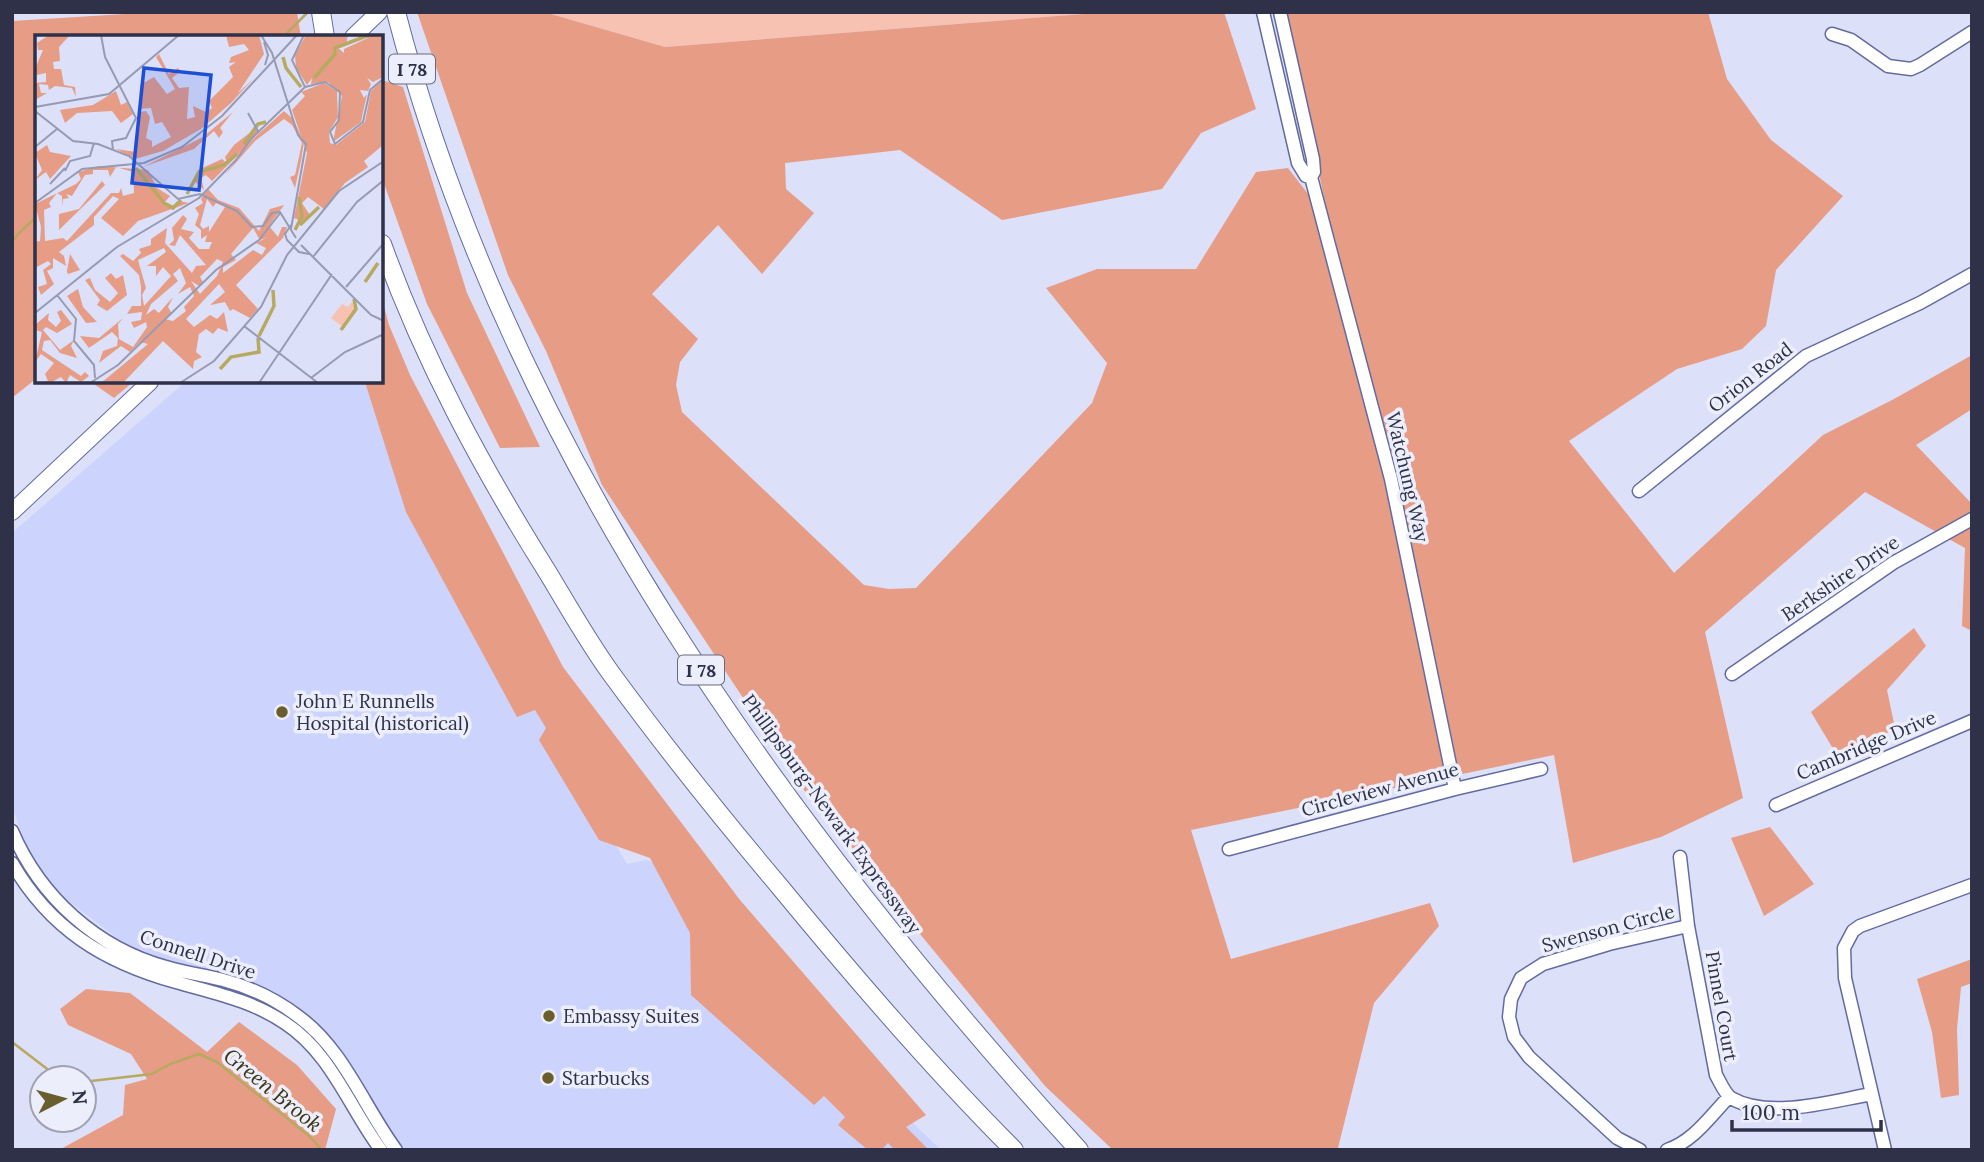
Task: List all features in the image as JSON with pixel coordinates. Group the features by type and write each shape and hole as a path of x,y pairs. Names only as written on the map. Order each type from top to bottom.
{"highway":[{"path":"321,12 326,35"},
{"name":"Phillipsburg-Newark Expressway","path":"396,12 429,125 469,234 510,331 592,495 647,588 771,772 881,921 955,1010 1079,1150"},
{"path":"383,247 398,290 467,437 514,519 609,670 707,800 813,928 937,1069 1014,1150"}],"main road":[{"path":"355,35 379,12"},
{"path":"12,512 149,383"}],"street":[{"name":"Watchung Way","path":"1263,12 1298,163 1306,176 1311,177"},
{"name":"Watchung Way","path":"1280,12 1313,159 1314,172 1311,177 1391,479 1455,789"},
{"path":"1832,34 1851,40 1888,66 1911,69 1972,32"},
{"name":"Orion Road","path":"1639,491 1806,356 1920,303 1972,274"},
{"name":"Berkshire Drive","path":"1732,674 1893,563 1972,519"},
{"name":"Cambridge Drive","path":"1776,805 1972,721"},
{"name":"Circleview Avenue","path":"1229,849 1541,769"},
{"name":"Connell Drive","path":"12,831 29,866 68,912 90,931 139,958 166,968 237,984 280,1004 302,1019 341,1062 396,1150"},
{"name":"Pinnel Court","path":"1680,857 1688,926 1716,1075 1729,1097"},
{"name":"Connell Drive","path":"12,863 38,899 62,925 101,953 125,966 149,974 241,999 288,1024 303,1037 330,1070 381,1150"},
{"path":"1885,1150 1845,978 1844,948 1853,931 1860,926 1972,885"},
{"name":"Swenson Circle","path":"1640,1150 1617,1138 1529,1057 1514,1037 1509,1017 1511,999 1521,978 1543,964 1609,944 1688,926"},
{"path":"1668,1150 1694,1135 1729,1097 1759,1108 1798,1107 1872,1094"}],"shaded area":[{"path":"157,12 297,12 301,35 35,35 35,380 12,398 12,21"},
{"path":"417,12 544,12 665,47 1109,12 1224,12 1256,109 1201,133 1162,189 1002,220 900,150 785,163 786,189 814,213 762,274 718,225 652,294 698,339 680,362 676,385 682,412 864,585 889,589 916,588 1092,403 1107,363 1046,288 1097,269 1196,269 1256,172 1288,168 1329,221 1285,12 1708,12 1727,79 1771,140 1843,196 1776,270 1766,326 1742,349 1677,369 1569,441 1674,573 1823,435 1972,355 1972,409 1916,445 1972,504 1972,631 1962,626 1965,548 1865,492 1705,632 1743,798 1661,837 1573,863 1554,755 1191,830 1231,959 1430,903 1439,926 1374,1003 1339,1150 1113,1150 1045,1086 814,805 602,485 546,351 508,275"},
{"path":"544,12 1109,12 665,47"},
{"path":"383,80 403,87 467,293 540,447 500,448 427,304 383,181"},
{"path":"383,303 389,325 410,375 563,667 740,900 926,1115 906,1127 929,1150 895,1150 888,1143 881,1150 868,1150 838,1125 845,1117 824,1096 814,1105 691,995 690,933 650,858 599,840 539,740 546,728 535,710 517,717 406,512 365,383 383,383"},
{"path":"92,383 132,383 114,398"},
{"path":"184,383 375,383 422,517 627,864 646,860 681,870 851,1064 941,1150 408,1150 396,1140 350,1072 276,993 137,953 71,903 44,877 26,845 12,806 12,533"},
{"path":"1914,628 1926,646 1887,690 1895,728 1841,762 1811,712"},
{"path":"1770,827 1814,884 1764,916 1731,838"},
{"path":"1972,959 1972,983 1961,987 1957,1029 1959,1095 1941,1098 1932,1032 1917,979"},
{"path":"86,989 130,993 207,1052 239,1022 297,1065 336,1109 325,1150 59,1150 88,1134 98,1134 98,1129 123,1115 125,1085 147,1079 131,1054 68,1025 60,1009"}],"waterway":[{"name":"Green Brook","path":"285,35 308,12"},
{"name":"Green Brook","path":"12,242 35,218"},
{"name":"Green Brook","path":"12,1042 41,1064"},
{"name":"Green Brook","path":"98,1080 152,1074 170,1064 199,1054 217,1062 308,1135 322,1150"}],"place":[{"name":"John E Runnells Hospital (historical)","path":"282,712"},
{"name":"Embassy Suites","path":"549,1016"},
{"name":"Starbucks","path":"548,1078"}]}
